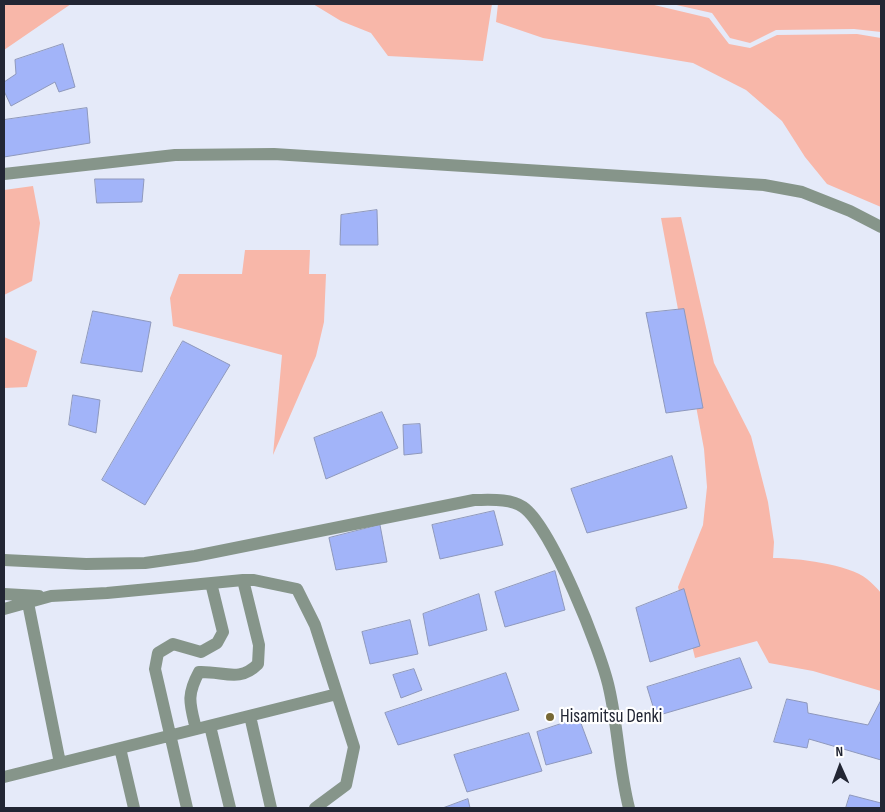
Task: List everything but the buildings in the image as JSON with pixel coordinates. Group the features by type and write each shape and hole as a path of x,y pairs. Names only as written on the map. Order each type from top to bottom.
{"street":[{"path":"4,174 175,155 274,154 764,185 802,192 850,211 881,227"},
{"path":"4,560 86,564 145,563 196,556 474,500 497,500 521,505 535,517 555,551 583,614 606,677 629,808"},
{"path":"196,729 190,706 190,688 199,672 234,675 248,673 258,664 259,645 242,580"},
{"path":"4,594 51,596 107,594 242,580 254,580 296,589 315,625 354,747 346,785 315,808"},
{"path":"186,808 154,669 158,653 173,644 201,652 216,643 223,632 211,582"},
{"path":"4,609 51,596"},
{"path":"28,603 60,763"},
{"path":"4,777 337,694"},
{"path":"250,716 272,808"},
{"path":"210,726 230,808"},
{"path":"120,748 134,808"}],"shaded area":[{"path":"4,4 71,4 4,50"},
{"path":"313,4 492,4 483,61 388,56 371,33 341,21"},
{"path":"498,4 650,4 709,18 729,44 750,48 777,35 857,34 881,38 881,207 827,184 805,157 782,121 746,90 693,63 543,38 496,22"},
{"path":"672,4 881,4 881,32 854,29 776,30 750,43 730,38 712,13"},
{"path":"33,186 40,223 32,281 4,295 4,190"},
{"path":"681,217 714,363 751,436 768,502 774,542 773,558 795,559 848,569 867,579 881,593 881,691 813,671 769,663 757,641 695,658 678,587 703,525 707,487 704,449 661,218"},
{"path":"245,250 310,250 309,274 326,274 324,322 316,356 273,455 282,355 173,326 170,298 179,274 242,274"},
{"path":"4,337 37,351 27,387 4,388"}],"place":[{"name":"Hisamitsu Denki","path":"550,717"}]}
